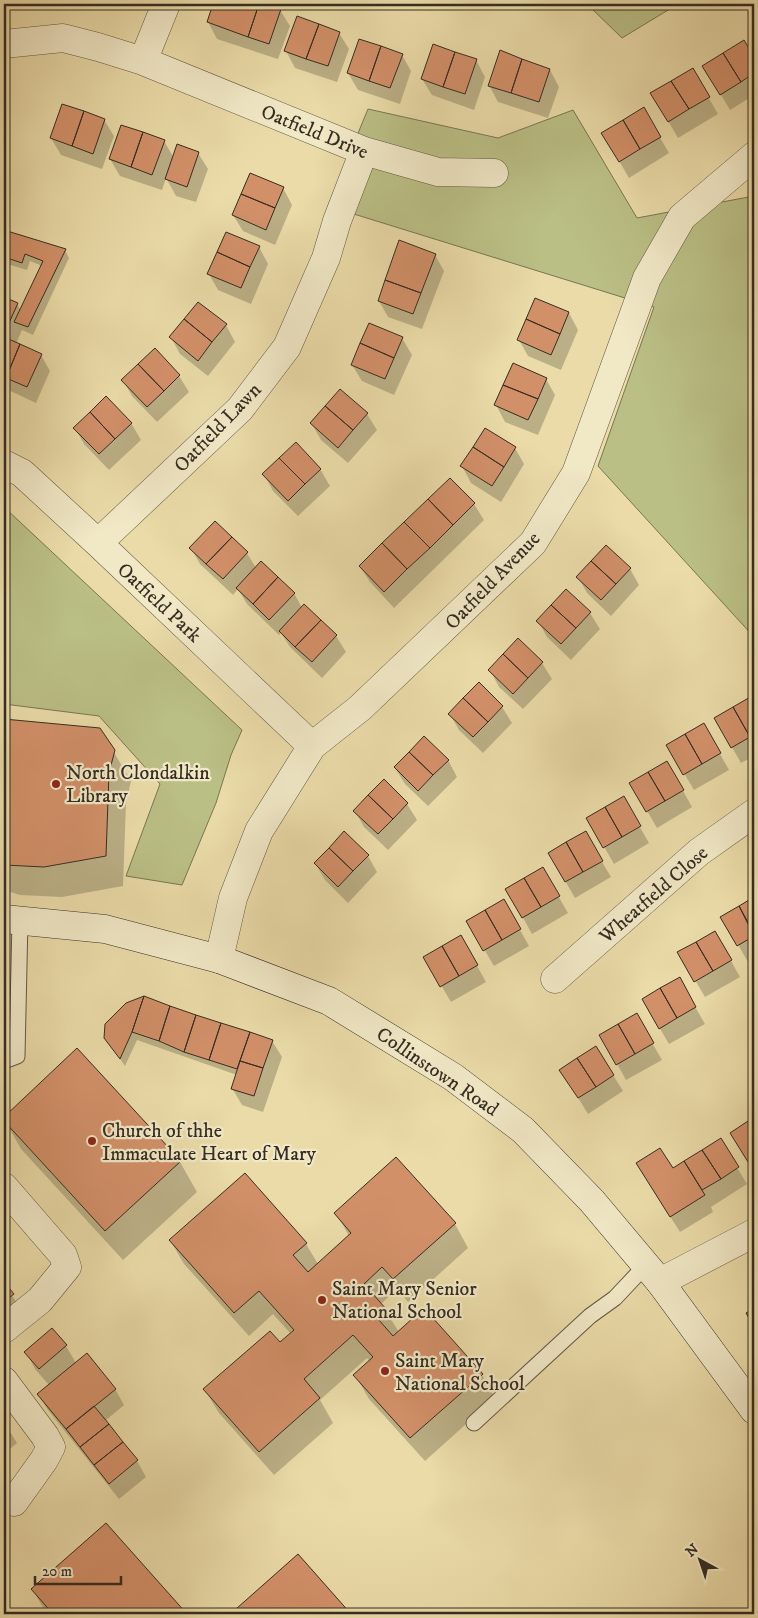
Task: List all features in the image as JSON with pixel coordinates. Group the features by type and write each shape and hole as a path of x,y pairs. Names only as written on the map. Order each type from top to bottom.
{"street":[{"path":"143,61 166,4"},
{"name":"Oatfield Drive","path":"4,44 63,38 143,61 364,151 438,172 494,174"},
{"name":"Oatfield Lawn","path":"98,543 240,409 287,348 326,258 337,222 364,151"},
{"name":"Oatfield Avenue","path":"219,959 232,898 259,831 312,746 360,708 533,543 576,473 647,278 682,217 754,156"},
{"name":"Oatfield Park","path":"4,464 22,474 98,543 312,746"},
{"name":"Wheatfield Close","path":"555,979 699,852 754,813"},
{"name":"Collinstown Road","path":"12,919 105,929 219,959 329,1001 453,1077 523,1130 592,1200 653,1274 754,1410"},
{"path":"4,1187 63,1255 67,1267 40,1300 4,1329"},
{"path":"653,1274 754,1233"},
{"path":"4,1381 51,1447 14,1502"}],"lane":[{"path":"4,1061 17,1056 12,919"},
{"path":"474,1423 590,1316 653,1274"}],"green space":[{"path":"587,4 678,4 622,38"},
{"path":"368,109 498,138 573,110 637,218 754,196 754,637 598,466 654,307 328,206"},
{"path":"4,507 242,730 231,755 216,803 182,885 126,876 160,784 99,716 4,704"}],"building":[{"path":"213,4 259,4 248,37 207,22"},
{"path":"259,4 268,4 281,9 269,44 248,37"},
{"path":"297,16 319,24 306,59 284,51"},
{"path":"319,24 340,32 328,66 306,59"},
{"path":"359,39 381,46 369,81 347,73"},
{"path":"744,40 754,57 754,73 741,82 723,53"},
{"path":"433,44 455,52 443,87 421,79"},
{"path":"381,46 403,54 390,88 369,81"},
{"path":"500,50 522,59 511,93 488,86"},
{"path":"455,52 477,59 465,94 443,87"},
{"path":"723,53 741,82 720,95 702,66"},
{"path":"522,59 550,69 539,102 511,93"},
{"path":"693,68 710,97 689,109 671,81"},
{"path":"671,81 689,109 668,122 650,93"},
{"path":"62,104 84,111 72,146 50,138"},
{"path":"644,107 661,137 640,149 623,120"},
{"path":"84,111 105,119 93,154 72,146"},
{"path":"623,120 640,149 619,162 601,133"},
{"path":"121,125 143,132 131,167 109,159"},
{"path":"143,132 165,140 152,175 131,167"},
{"path":"177,144 199,152 187,187 165,179"},
{"path":"250,173 284,187 275,208 241,194"},
{"path":"241,194 275,208 266,230 232,215"},
{"path":"4,230 66,249 28,327 14,322 43,261 25,254 22,263 4,257"},
{"path":"226,232 260,246 250,267 217,252"},
{"path":"399,240 436,254 421,293 385,280"},
{"path":"217,252 250,267 241,288 207,274"},
{"path":"385,280 421,293 413,314 378,301"},
{"path":"4,297 18,303 4,334"},
{"path":"535,298 569,312 560,334 526,319"},
{"path":"198,302 227,324 212,342 184,319"},
{"path":"184,319 212,342 198,361 169,337"},
{"path":"526,319 560,334 551,355 517,340"},
{"path":"369,323 403,337 394,358 360,343"},
{"path":"4,337 20,344 6,378 4,377"},
{"path":"360,343 394,358 385,379 351,365"},
{"path":"20,344 42,354 27,387 6,378"},
{"path":"155,348 180,375 164,391 138,364"},
{"path":"513,363 547,378 538,399 503,385"},
{"path":"138,364 164,391 147,407 121,380"},
{"path":"503,385 538,399 528,420 494,405"},
{"path":"340,389 368,413 353,430 325,406"},
{"path":"106,396 132,423 115,439 90,412"},
{"path":"325,406 353,430 338,448 310,423"},
{"path":"90,412 115,439 99,454 73,428"},
{"path":"485,428 516,447 504,467 473,447"},
{"path":"296,442 321,469 305,484 279,458"},
{"path":"473,447 504,467 492,486 460,466"},
{"path":"279,458 305,484 288,501 262,474"},
{"path":"450,478 475,503 453,525 428,499"},
{"path":"428,499 453,525 430,548 404,522"},
{"path":"215,521 232,537 206,564 189,548"},
{"path":"404,522 430,548 407,569 382,543"},
{"path":"232,537 248,552 223,579 206,564"},
{"path":"382,543 407,569 384,592 359,566"},
{"path":"606,545 631,568 616,584 591,561"},
{"path":"261,561 278,577 253,604 236,588"},
{"path":"591,561 616,584 601,600 576,577"},
{"path":"278,577 295,593 269,620 253,604"},
{"path":"566,589 591,612 576,628 551,605"},
{"path":"304,604 321,620 295,647 279,631"},
{"path":"551,605 576,628 561,644 536,621"},
{"path":"321,620 337,635 312,662 295,647"},
{"path":"518,638 543,662 528,678 503,654"},
{"path":"503,654 528,678 513,694 488,670"},
{"path":"479,682 503,706 488,722 463,698"},
{"path":"752,696 754,701 754,734 750,737 733,707"},
{"path":"463,698 488,722 473,737 448,714"},
{"path":"733,707 750,737 731,748 714,718"},
{"name":"North Clondalkin Library","path":"4,719 100,728 115,750 109,773 106,856 44,867 4,865"},
{"path":"704,723 721,753 702,764 685,734"},
{"path":"685,734 702,764 683,775 666,745"},
{"path":"424,736 449,760 433,775 409,752"},
{"path":"409,752 433,775 418,791 394,767"},
{"path":"667,761 684,790 665,801 648,772"},
{"path":"648,772 665,801 646,812 629,783"},
{"path":"384,779 408,803 393,819 368,795"},
{"path":"368,795 393,819 378,834 353,811"},
{"path":"624,796 641,826 622,837 605,807"},
{"path":"605,807 622,837 603,848 586,818"},
{"path":"344,831 369,855 353,871 329,848"},
{"path":"586,831 603,861 583,872 566,842"},
{"path":"566,842 583,872 565,882 548,853"},
{"path":"329,848 353,871 338,887 314,863"},
{"path":"543,867 560,896 541,907 524,878"},
{"path":"524,878 541,907 522,918 505,889"},
{"path":"754,897 754,933 739,906"},
{"path":"504,899 521,929 502,940 485,910"},
{"path":"739,906 754,936 737,946 720,917"},
{"path":"485,910 502,940 483,951 466,921"},
{"path":"715,931 732,960 713,971 696,942"},
{"path":"461,935 478,965 459,976 442,946"},
{"path":"696,942 713,971 694,982 677,952"},
{"path":"442,946 459,976 440,987 423,957"},
{"path":"680,977 696,1007 677,1018 660,988"},
{"path":"660,988 677,1018 659,1029 642,999"},
{"path":"144,996 170,1006 159,1041 132,1032"},
{"path":"144,996 132,1032 120,1059 104,1038 105,1024 126,1003"},
{"path":"170,1006 196,1015 184,1052 159,1041"},
{"path":"637,1013 654,1043 635,1054 618,1024"},
{"path":"196,1015 221,1023 209,1060 184,1052"},
{"path":"221,1023 250,1032 237,1069 209,1060"},
{"path":"618,1024 635,1054 616,1065 599,1035"},
{"path":"250,1032 273,1040 263,1068 240,1061"},
{"path":"596,1046 614,1075 596,1087 577,1058"},
{"name":"Church of thhe Immaculate Heart of Mary","path":"77,1048 181,1161 105,1231 4,1121 4,1117"},
{"path":"577,1058 596,1087 578,1098 559,1070"},
{"path":"240,1061 263,1068 254,1096 231,1089"},
{"path":"748,1121 754,1130 754,1159 748,1162 730,1133"},
{"path":"721,1138 739,1167 721,1179 702,1150"},
{"path":"660,1148 673,1168 684,1161 705,1195 670,1217 636,1163"},
{"path":"702,1150 721,1179 702,1190 684,1161"},
{"name":"Saint Mary Senior National School","path":"396,1157 456,1223 393,1279 382,1267 364,1284 387,1310 378,1319 393,1336 424,1308 483,1374 410,1438 353,1375 373,1357 353,1335 304,1379 320,1398 259,1452 203,1389 270,1331 280,1342 294,1330 259,1291 234,1313 169,1240 245,1173 307,1243 293,1255 308,1272 351,1233 334,1213"},
{"path":"4,1282 14,1294 4,1302"},
{"path":"754,1308 754,1327 746,1313"},
{"path":"52,1328 67,1345 39,1369 24,1352"},
{"path":"87,1353 116,1389 66,1429 37,1394"},
{"path":"94,1406 109,1424 80,1447 66,1429"},
{"path":"109,1424 123,1442 94,1465 80,1447"},
{"path":"123,1442 138,1460 109,1484 94,1465"},
{"path":"106,1523 187,1614 53,1614 31,1589"},
{"path":"298,1554 351,1614 241,1614 236,1609"}],"place":[{"name":"North Clondalkin Library","path":"56,784"},
{"name":"Church of thhe Immaculate Heart of Mary","path":"92,1141"},
{"name":"Saint Mary Senior National School","path":"322,1300"},
{"name":"Saint Mary National School","path":"385,1371"}]}
